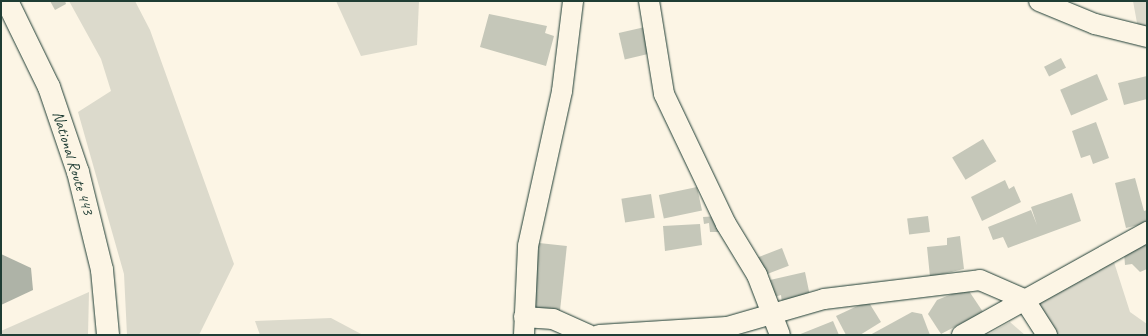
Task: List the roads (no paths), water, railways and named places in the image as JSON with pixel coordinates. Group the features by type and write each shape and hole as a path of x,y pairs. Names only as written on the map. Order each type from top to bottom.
{"highway":[{"name":"National Route 443","path":"7,1 49,87 78,172 102,270 108,335"}],"street":[{"path":"573,1 562,91 528,246 524,326 553,319 589,335"},
{"path":"649,1 664,94 726,224 757,275 780,335"},
{"path":"1039,1 1095,24 1147,37"},
{"path":"962,335 1024,299 1147,232"},
{"path":"599,335 727,327 824,299 980,280 1024,299 1047,335"}]}
